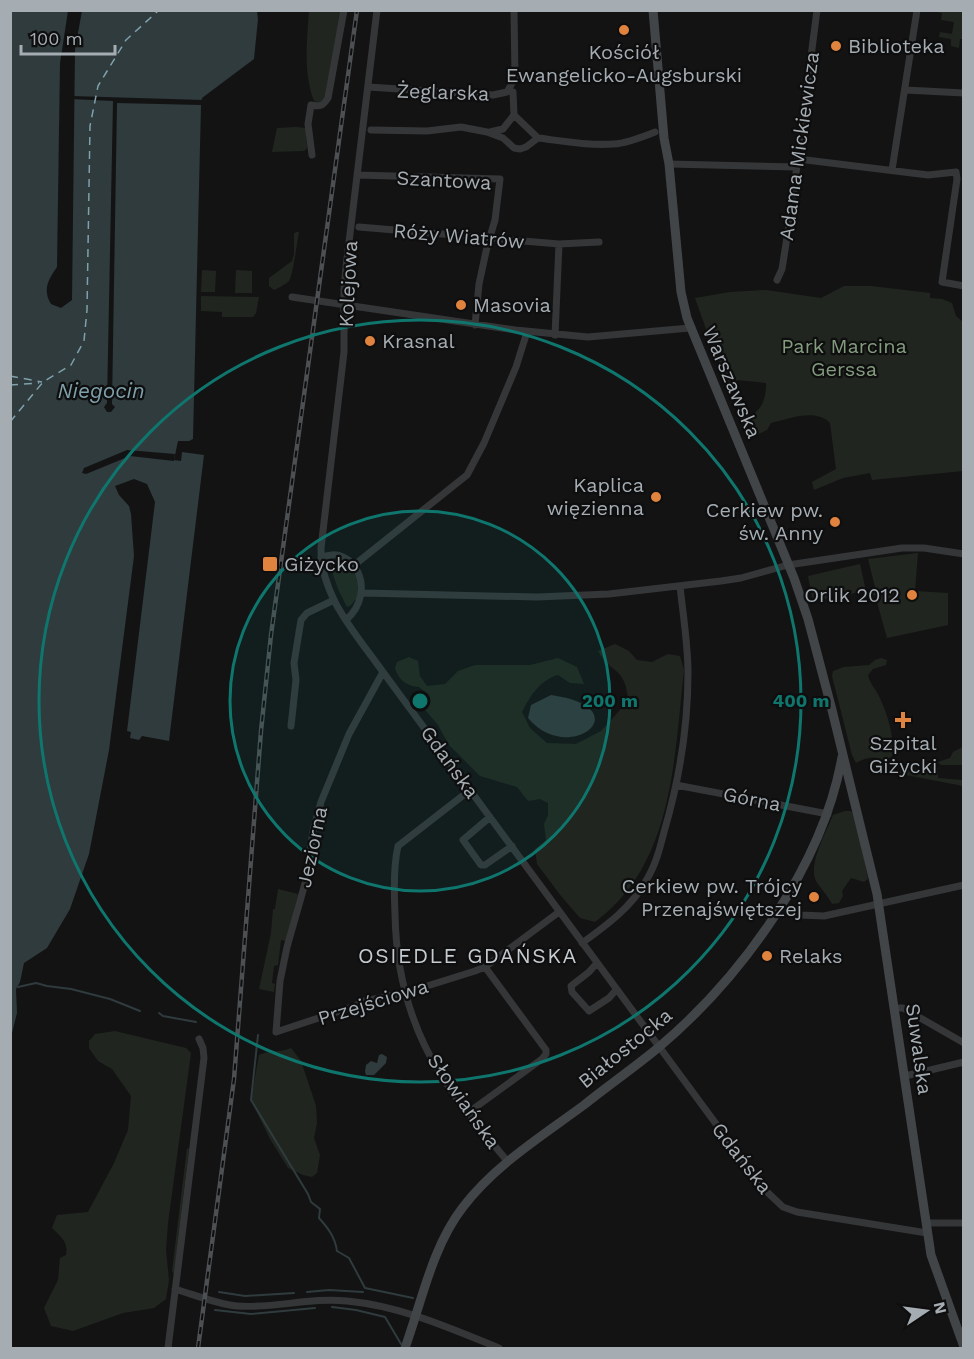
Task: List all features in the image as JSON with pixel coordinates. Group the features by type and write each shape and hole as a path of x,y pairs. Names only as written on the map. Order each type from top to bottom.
{"street":[{"path":"312,155 308,124 311,105 322,105 328,98 344,10"},
{"name":"Kolejowa","path":"334,600 327,585 321,558 344,352 344,303 357,175 377,10"},
{"name":"Żeglarska","path":"368,87 493,95 507,92 515,78 514,10"},
{"name":"Warszawska","path":"653,10 681,292 690,328 808,619 843,753"},
{"name":"Adama Mickiewicza","path":"777,280 782,269 817,10"},
{"path":"892,170 917,10"},
{"path":"905,90 963,93"},
{"path":"487,132 503,129 514,115 513,92"},
{"path":"514,115 538,138 579,143 615,144 632,141 655,132"},
{"path":"371,130 427,131 461,127 487,132 503,138 514,148 520,149 538,138"},
{"path":"669,164 797,163 928,175 956,172 957,179 942,282 963,286"},
{"name":"Szantowa","path":"357,175 500,179 495,220 479,284 475,325"},
{"name":"Róży Wiatrów","path":"359,227 560,244 599,242"},
{"path":"555,334 560,244"},
{"path":"292,297 344,303 475,325 588,338 690,328"},
{"path":"353,566 467,475 484,442 516,367 527,332"},
{"path":"363,593 537,597 609,594 741,578 788,565 902,548 924,548 963,554"},
{"path":"321,558 333,554 339,556 353,566 362,583 363,593 358,606 346,620"},
{"path":"582,943 615,919 647,880 656,860 676,785 688,672 681,586"},
{"path":"291,726 296,680 294,663 301,620 307,613 334,600"},
{"name":"Gdańska","path":"334,600 383,672 764,1190 783,1207 811,1215 927,1228 963,1223"},
{"name":"Jeziorna","path":"276,1032 280,981 286,947 306,880 313,831 321,802 349,734 383,672"},
{"name":"Białostocka","path":"405,1348 430,1271 447,1233 455,1218 483,1184 507,1162 659,1048 697,1011 745,958 781,906 817,842 837,785 843,753"},
{"name":"Suwalska","path":"843,753 879,903 934,1268 963,1347"},
{"name":"Górna","path":"676,785 828,814"},
{"name":"Słowiańska","path":"470,790 398,846 395,932 397,958 416,1027 432,1059 446,1083 507,1162"},
{"name":"Gdańska","path":"490,817 463,837 464,842 481,864 485,865 512,846"},
{"path":"781,906 800,915 815,917 963,885"},
{"name":"Przejściowa","path":"276,1032 356,1006 364,1001 449,980 485,967 559,912"},
{"path":"597,963 590,972 572,986 573,992 589,1011 609,998 616,990"},
{"path":"469,1112 542,1059 546,1050 485,967"},
{"path":"895,1008 903,1008 963,1043"},
{"path":"168,1348 204,1058 199,1039"},
{"path":"905,1076 963,1062"},
{"path":"175,1289 237,1306 336,1300 369,1304 416,1315 499,1348"}],"green space":[{"path":"309,11 344,11 327,93 321,103 314,101 308,79"},
{"path":"930,11 963,11 963,39 960,39 959,48 951,46 951,39 939,37 940,32 952,34 954,22 941,20 942,13"},
{"path":"277,128 306,128 307,148 304,151 272,152"},
{"path":"296,232 299,232 289,281 274,290 269,286 269,278 292,261"},
{"path":"202,270 216,271 215,292 201,292"},
{"path":"236,270 252,271 252,293 235,293"},
{"name":"Park Marcina Gerssa","path":"844,286 871,286 930,293 930,298 952,303 956,316 963,322 963,471 872,480 870,473 843,478 814,490 812,482 836,469 830,423 817,416 793,417 771,423 767,430 754,436 747,419 762,404 766,383 738,380 726,385 695,298 730,292 766,290 821,298"},
{"path":"201,296 259,297 253,317 222,317 222,312 201,311"},
{"name":"Orlik 2012","path":"918,553 915,591 948,593 948,625 887,638 875,595 869,596 869,593 876,591 868,559"},
{"path":"341,561 354,573 358,589 357,601 355,600 347,607 331,569"},
{"path":"860,564 866,591 813,601 808,576"},
{"path":"615,644 629,651 637,660 652,662 668,654 680,656 684,670 672,773 655,840 641,871 621,898 595,922 580,918 537,864 535,849 546,840 544,824 548,815 548,803 540,799 528,801 517,787 480,776 449,745 438,725 421,705 425,692 419,687 404,682 395,668 397,662 409,657 418,661 420,676 427,686 445,684 458,671 475,665 530,665 558,658 577,667 584,684 570,683 558,675 552,677 536,689 522,712 530,728 547,743 576,744 601,731 628,701 627,690 621,677 598,651"},
{"path":"881,658 887,660 886,665 873,669 868,675 887,717 891,733 892,756 884,761 870,757 856,763 832,676 833,671 844,667 869,665"},
{"path":"963,747 963,765 941,765 938,762 950,758 953,752"},
{"path":"927,764 938,768 938,778 963,780 963,786 901,774 899,771 909,768 926,771"},
{"path":"851,811 856,817 868,879 864,882 851,878 842,891 843,896 839,903 832,904 815,877 815,859 833,815"},
{"path":"278,889 298,894 286,941 281,940 278,965 274,966 272,983 275,984 274,992 259,989"},
{"path":"115,1031 186,1048 191,1053 168,1223 166,1250 169,1280 166,1299 154,1308 123,1313 73,1331 51,1326 44,1308 58,1280 60,1258 66,1255 67,1250 63,1240 52,1228 57,1215 88,1212 114,1163 128,1130 131,1096 112,1069 98,1061 89,1048 89,1041 95,1034"},
{"path":"291,1048 301,1061 316,1106 317,1123 314,1138 320,1155 317,1173 312,1177 288,1168 270,1139 251,1100 259,1055"},
{"path":"187,1148 189,1149 174,1274 172,1271"}],"water":[{"name":"Niegocin","path":"11,11 68,11 60,63 57,267 49,280 47,289 51,304 61,308 72,300 75,49 82,11 257,11 258,19 254,59 202,98 201,105 193,439 178,441 174,460 181,461 182,452 204,455 169,741 142,736 139,740 130,738 131,732 127,731 155,502 147,484 134,479 115,486 119,495 129,506 134,556 109,750 89,854 70,909 47,948 24,963 16,989 17,1013 11,1037"},
{"path":"551,695 578,702 592,711 595,721 589,730 577,736 561,737 544,732 528,718 531,705"},
{"path":"379,1055 387,1057 386,1063 374,1075 366,1075 366,1065 371,1061 377,1063"}],"pier":[{"path":"71,96 204,100 201,105 117,103 112,404 115,407 111,412 107,412 104,407 107,403 113,101 71,99"},
{"path":"127,450 175,454 174,461 130,456 86,474 82,473 84,468"}],"waterway":[{"path":"18,987 36,983 71,989 110,999 140,1011"},
{"path":"159,1013 163,1016 196,1022"},
{"path":"258,1035 251,1100 311,1202 320,1209 319,1218 331,1233 337,1251 349,1258 365,1288 413,1298"},
{"path":"307,1292 329,1290 363,1292"},
{"path":"219,1292 245,1296 294,1293"},
{"path":"332,1307 385,1317 401,1344"},
{"path":"215,1310 251,1314 315,1308"}],"ferry route":[{"path":"10,422 43,382 71,365 84,341 87,310 90,126 98,86 126,40 159,10"},
{"path":"10,376 42,382"},
{"path":"10,385 39,383"}],"railway":[{"path":"198,1348 234,1079 261,731 271,635 357,10"}],"place":[{"name":"Kościół Ewangelicko-Augsburski","path":"624,30"},
{"name":"Biblioteka","path":"836,46"},
{"name":"Masovia","path":"461,305"},
{"name":"Krasnal","path":"370,341"},
{"name":"Kaplica więzienna","path":"656,497"},
{"name":"Cerkiew pw. św. Anny","path":"835,522"},
{"name":"Giżycko","path":"270,564"},
{"name":"Orlik 2012","path":"912,595"},
{"name":"Szpital Giżycki","path":"903,720"},
{"name":"Cerkiew pw. Trójcy Przenajświętszej","path":"814,897"},
{"name":"Relaks","path":"767,956"}],"district":[{"name":"OSIEDLE GDAŃSKA","path":"468,955"}]}
